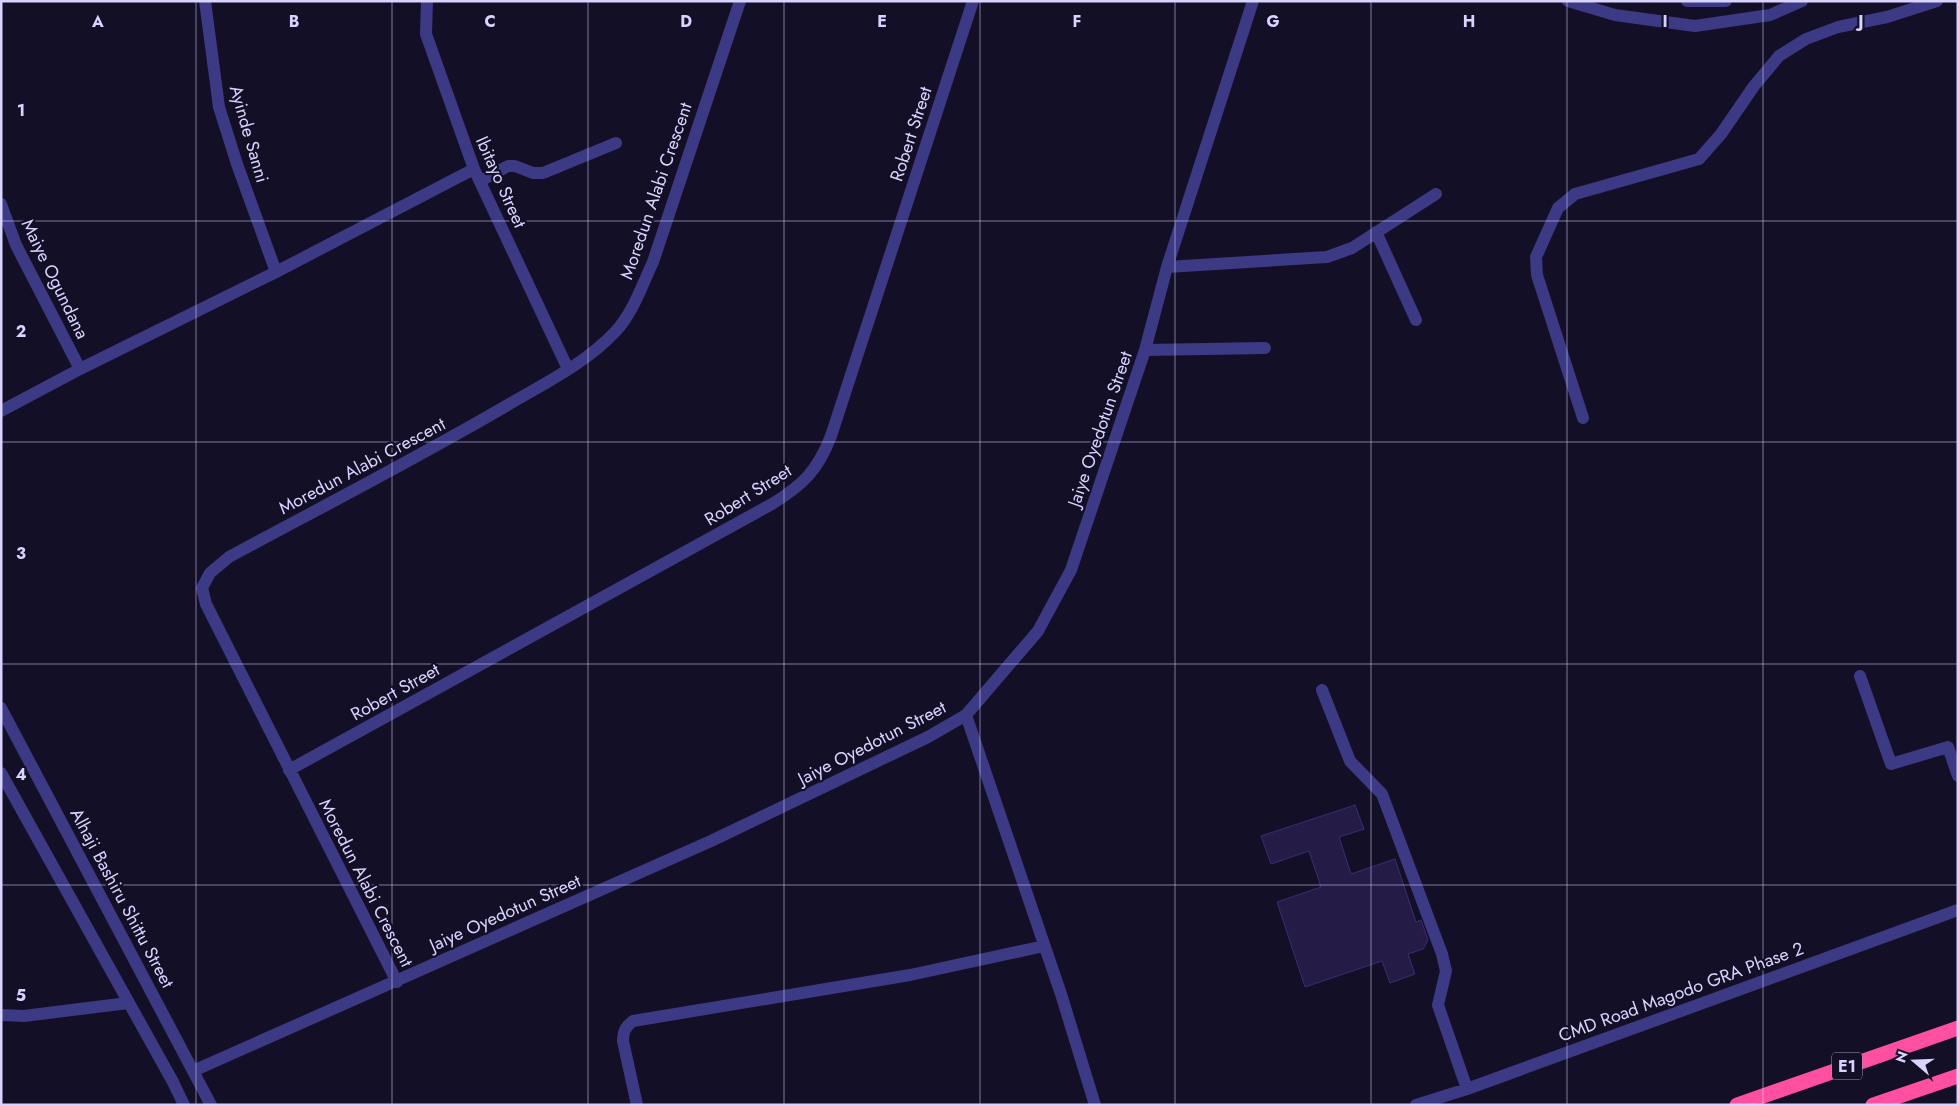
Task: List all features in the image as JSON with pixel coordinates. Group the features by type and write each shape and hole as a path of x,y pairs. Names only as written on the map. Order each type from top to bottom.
{"highway":[{"name":"E1","path":"1737,1105 1958,1028"},
{"path":"1873,1105 1958,1076"}],"street":[{"name":"Ayinde Sanni","path":"205,1 219,107 237,164 276,272"},
{"name":"Ibitayo Street","path":"427,1 426,34 474,169 568,369"},
{"name":"Moredun Alabi Crescent","path":"397,982 206,604 202,588 210,572 229,557 467,429 597,350 617,330 635,302 653,262 740,1"},
{"name":"Jaiye Oyedotun Street","path":"193,1071 711,842 928,738 966,715 1038,632 1071,570 1145,350 1167,268 1253,1"},
{"path":"1568,1 1615,15 1695,26 1770,15 1802,1"},
{"path":"1686,1 1726,1"},
{"path":"1583,418 1537,275 1536,257 1558,208 1575,194 1698,159 1721,134 1754,86 1779,56 1806,39 1838,26 1887,17 1937,1"},
{"name":"Robert Street","path":"289,770 772,504 804,482 816,468 831,436 967,3"},
{"path":"480,181 508,166 515,166 533,174 543,172 616,142"},
{"path":"1,411 80,369 276,272 474,169"},
{"path":"1167,268 1327,257 1352,248 1436,194"},
{"name":"Maiye Ogundana","path":"1,204 16,245 80,369"},
{"path":"1376,232 1416,320"},
{"path":"1145,350 1265,348"},
{"path":"1860,676 1891,764 1953,746 1958,776"},
{"path":"1322,690 1350,761 1382,794 1442,954 1446,971 1438,1005 1467,1089"},
{"name":"Alhaji Bashiru Shittu Street","path":"1,708 211,1105"},
{"path":"966,715 1044,946 1095,1105"},
{"path":"1,773 184,1105"},
{"name":"CMD Road Magodo GRA Phase 2","path":"1416,1105 1467,1089 1958,910"},
{"path":"637,1105 622,1041 623,1032 633,1021 910,975 1044,946"},
{"path":"1,1015 24,1016 128,1003"}],"building":[{"path":"1355,805 1364,829 1339,837 1351,874 1395,859 1416,922 1421,920 1428,940 1423,949 1408,954 1415,974 1390,983 1382,961 1305,987 1277,902 1321,887 1309,851 1271,864 1261,836"}]}
